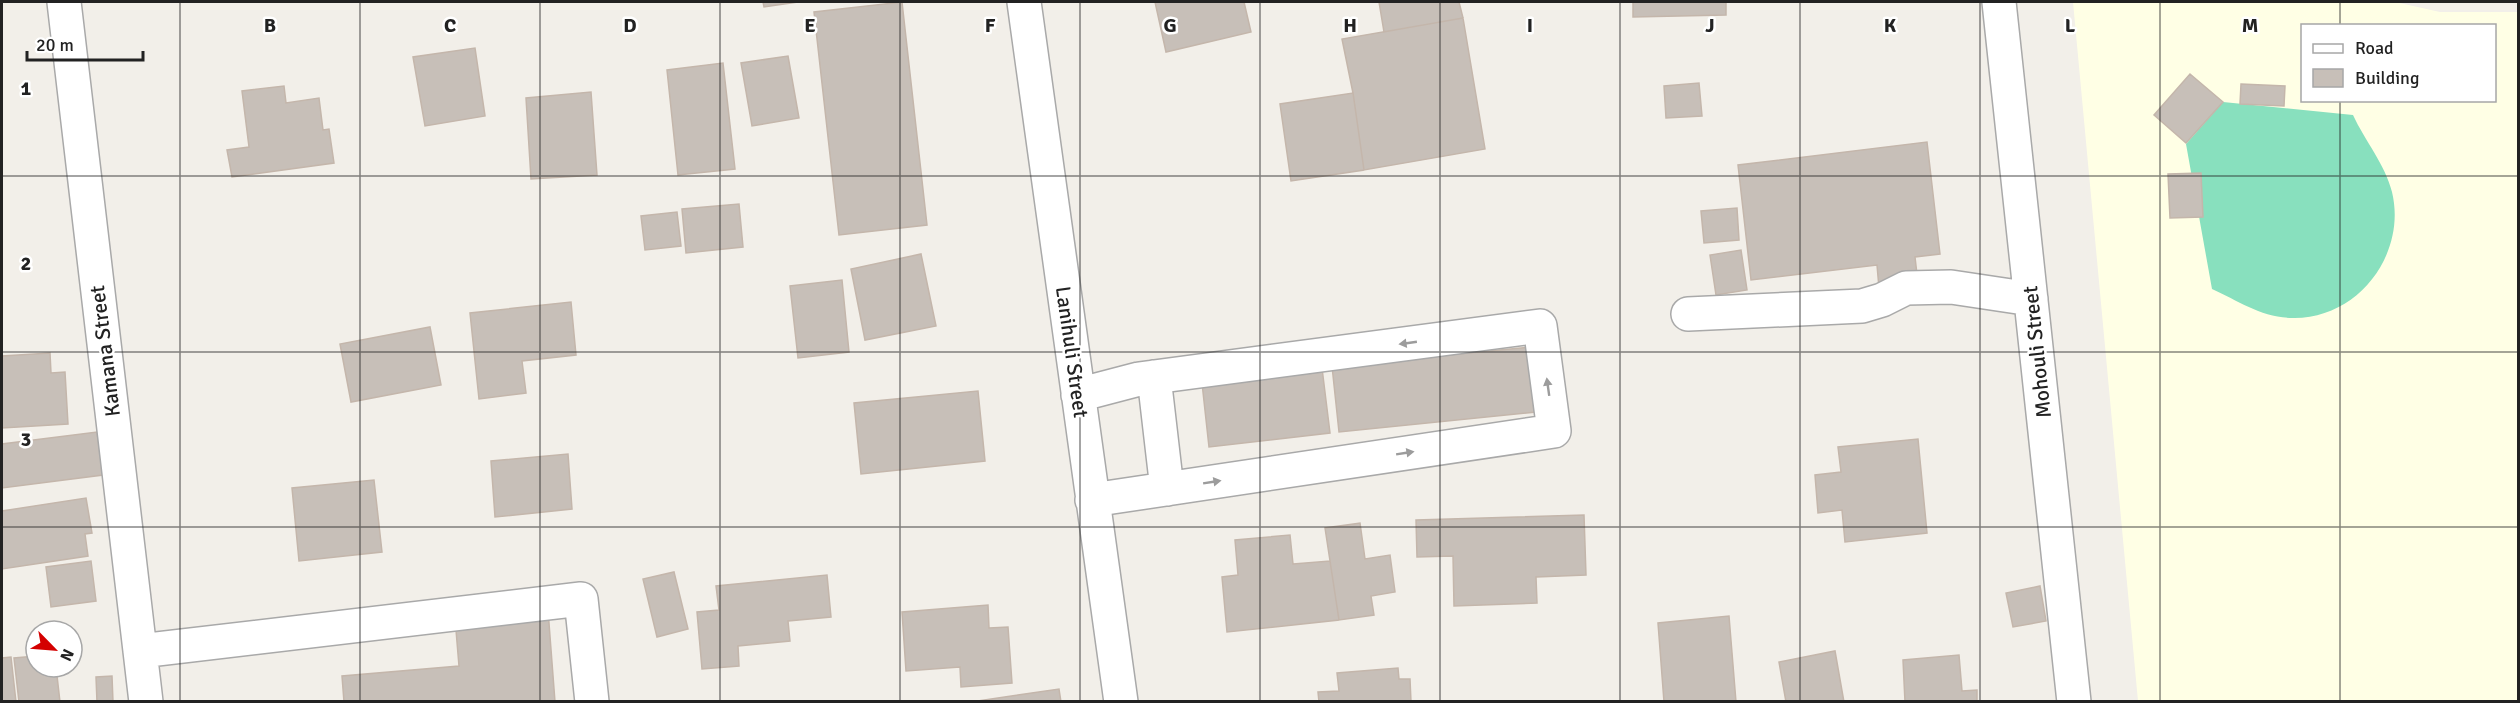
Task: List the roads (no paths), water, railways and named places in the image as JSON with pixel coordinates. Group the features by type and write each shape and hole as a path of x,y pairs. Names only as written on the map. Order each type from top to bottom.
{"street":[{"name":"Kamana Street","path":"64,2 146,702"},
{"name":"Lanihuli Street","path":"1024,2 1120,702"},
{"name":"Mohouli Street","path":"1999,2 2074,702"},
{"path":"1688,314 1862,306 1882,300 1906,288 1951,287 2031,299"},
{"path":"1078,395 1154,377 1540,326 1554,431 1092,500"},
{"path":"1154,377 1167,489"},
{"path":"140,651 581,599 592,702"}]}
